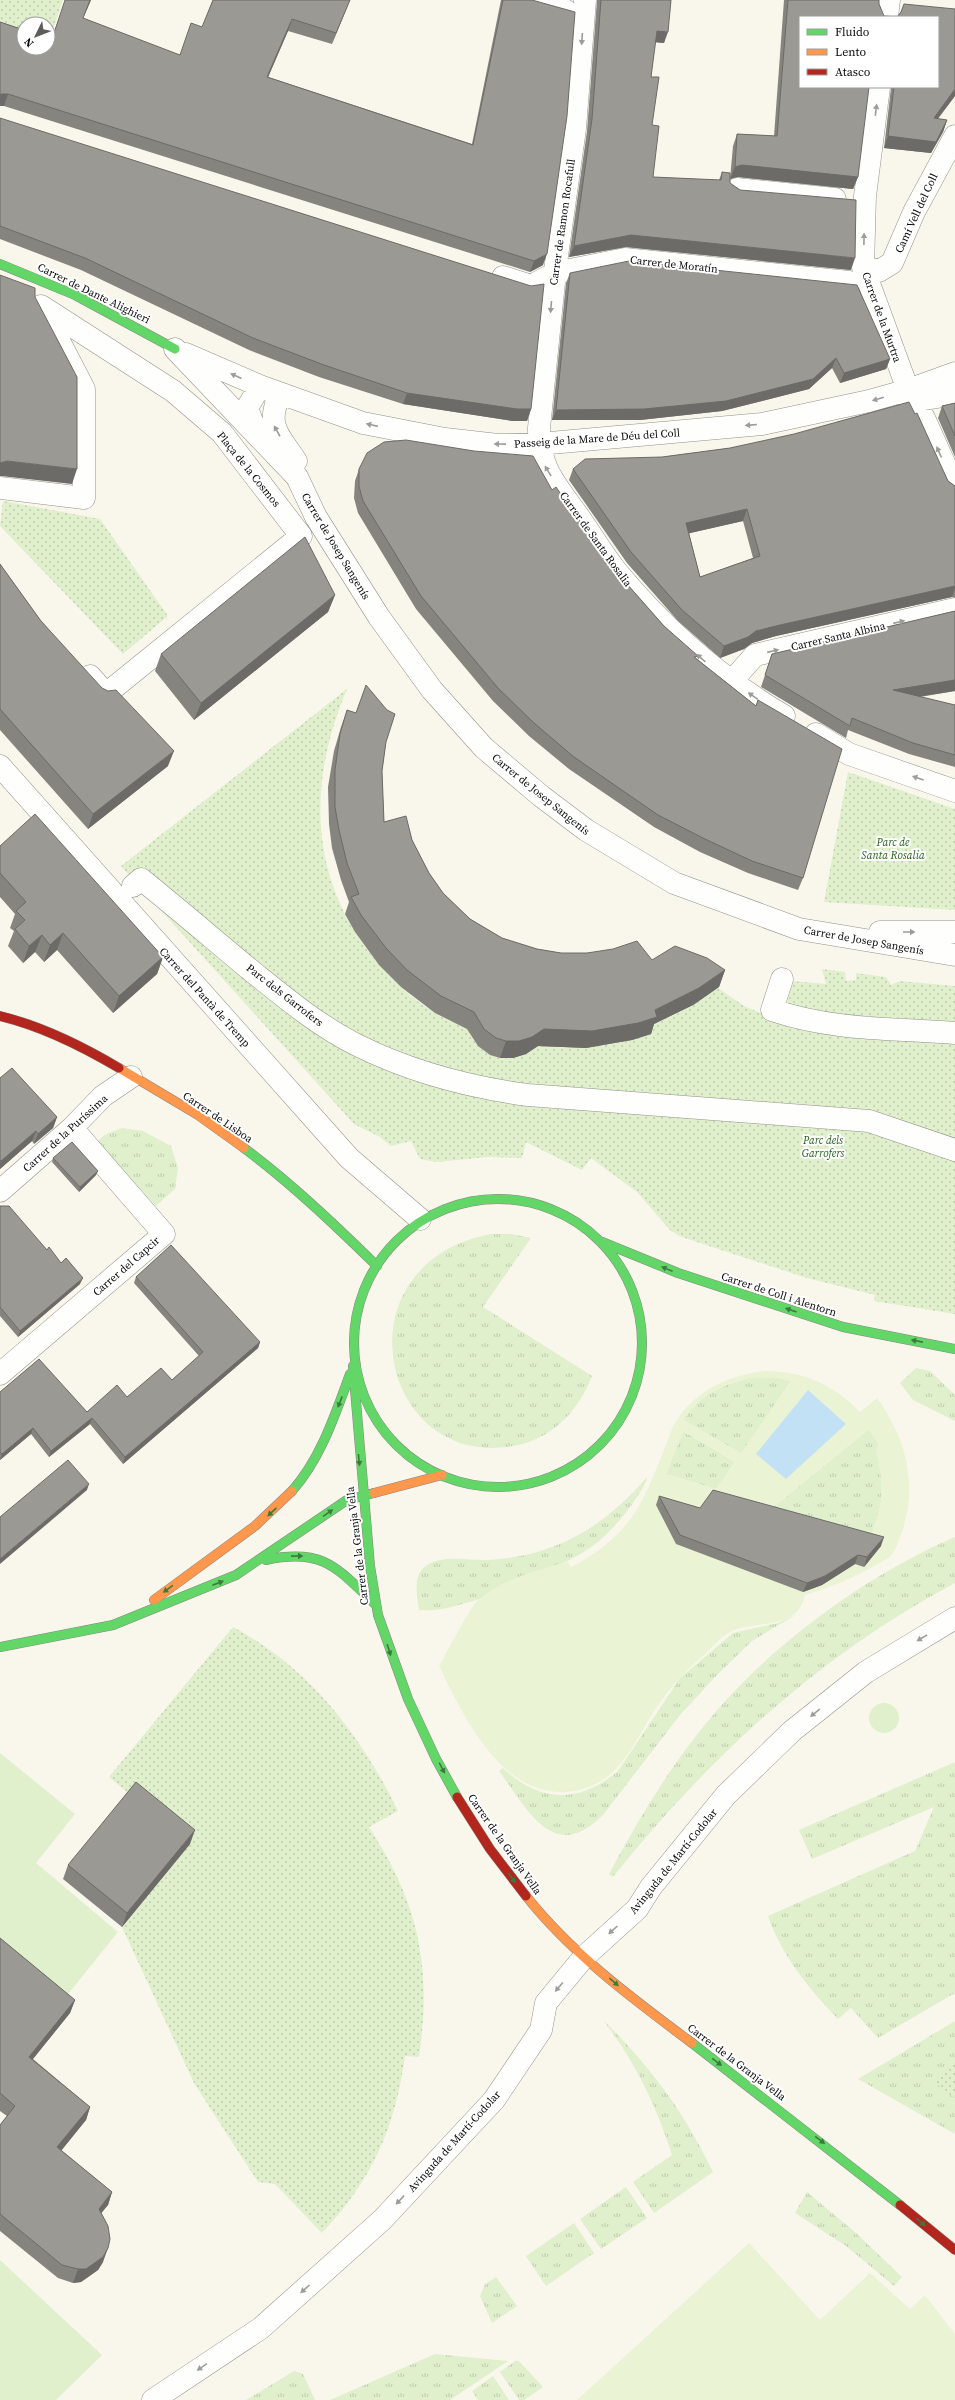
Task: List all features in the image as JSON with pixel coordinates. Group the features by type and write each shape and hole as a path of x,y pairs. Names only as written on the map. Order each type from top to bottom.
{"street":[{"path":"532,0 584,8"},
{"path":"887,16 889,0"},
{"name":"Carrer de Ramon Rocafull","path":"539,444 555,273 575,129 584,8"},
{"name":"Carrer de la Murtra","path":"879,88 856,275 910,395 924,418 955,487"},
{"name":"Camí Vell del Coll","path":"856,275 879,270 892,263 914,212 955,136"},
{"path":"738,188 848,200"},
{"name":"Carrer de Moratín","path":"486,272 531,286 555,273 625,259 856,275"},
{"name":"Carrer de Dante Alighieri","path":"0,264 75,295 175,349"},
{"name":"Plaça de la Cosmos","path":"0,488 84,498 84,389 41,306 173,391 222,433 301,536 106,694 76,661"},
{"name":"Passeig de la Mare de Déu del Coll","path":"175,349 280,394 363,423 394,430 473,443 539,444 762,424 869,401 910,395 955,394"},
{"name":"Carrer de Josep Sangenís","path":"175,349 297,477 316,517 379,617 432,690 484,748 586,830 674,883 814,933 955,955"},
{"name":"Passeig de la Mare de Déu del Coll","path":"910,395 955,373"},
{"name":"Carrer de Josep Sangenís","path":"257,435 247,408 260,386"},
{"name":"Carrer de Josep Sangenís","path":"280,394 272,411 274,428 299,466 297,477"},
{"name":"Carrer de Santa Rosalia","path":"539,444 545,468 617,571 669,630 710,666 765,704 849,754 955,791"},
{"name":"Carrer Santa Albina","path":"732,681 755,655 955,609"},
{"name":"Carrer del Pantà de Tremp","path":"0,766 349,1158 420,1219"},
{"name":"Parc dels Garrofers","path":"133,886 141,879 294,1005 324,1026 363,1048 424,1073 486,1089 528,1095 869,1121 955,1150"},
{"path":"814,933 955,932"},
{"path":"782,979 772,1010 784,1014 837,1026 955,1033"},
{"name":"Carrer de Lisboa","path":"0,1016 26,1022 94,1053 131,1077 198,1115 275,1171 312,1202 377,1266"},
{"name":"Carrer de la Puríssima","path":"0,1191 72,1128 103,1096 131,1077"},
{"name":"Carrer del Capcir","path":"0,1374 164,1234 72,1128"},
{"path":"477,1200 519,1201 558,1213 577,1223 602,1242 628,1286 640,1325 642,1347 635,1385 624,1413 612,1432 596,1449 578,1463 540,1481 499,1487 478,1486 442,1475 420,1464 384,1431 371,1411 360,1389 353,1366 353,1340 356,1317 364,1294 377,1266 396,1241 420,1219 450,1206 477,1200"},
{"name":"Carrer de Coll i Alentorn","path":"602,1242 678,1273 842,1327 955,1349"},
{"path":"130,1617 256,1526 286,1498 302,1480 326,1438 353,1366"},
{"name":"Carrer de la Granja Vella","path":"353,1366 357,1438 375,1604 392,1657 418,1723 456,1795 520,1889 553,1927 584,1957 648,2010 866,2175 955,2250"},
{"path":"0,1647 113,1625 236,1575 347,1500 442,1475"},
{"path":"258,1561 298,1554 312,1557 336,1569 375,1604"},
{"name":"Avinguda de Martí-Codolar","path":"153,2400 261,2328 382,2220 494,2100 541,2030 546,2003 584,1957 637,1909 651,1887 726,1795 792,1731 866,1672 955,1618"}],"green space":[{"path":"0,0 63,0 56,21 56,16 16,16 16,39 0,34"},
{"path":"3,501 100,519 168,616 123,654 0,526"},
{"name":"Parc dels Garrofers","path":"347,689 332,730 324,770 320,809 323,848 333,885 349,921 371,955 411,996 446,1019 468,1029 477,1045 492,1055 500,1058 512,1058 527,1054 537,1046 572,1048 595,1047 642,1037 651,1034 648,1027 680,1012 718,988 744,1006 782,1022 793,981 826,984 822,969 845,972 846,981 856,980 856,973 886,977 891,985 900,981 955,986 955,1314 874,1301 875,1295 807,1278 679,1236 670,1230 637,1192 591,1158 582,1170 526,1142 522,1158 487,1157 437,1162 420,1159 411,1141 391,1146 380,1137 354,1124 121,866"},
{"name":"Parc de Santa Rosalia","path":"848,772 955,809 955,910 824,902"},
{"path":"122,1128 143,1131 171,1146 178,1168 175,1189 156,1206 97,1142 104,1135"},
{"path":"491,1234 511,1234 531,1238 483,1307 592,1376 587,1388 573,1410 564,1420 543,1435 518,1445 471,1446 433,1429 407,1399 394,1362 394,1322 410,1284 441,1253"},
{"path":"916,1368 930,1371 955,1395 955,1421 913,1400 900,1383"},
{"path":"764,1371 792,1373 816,1381 839,1394 860,1412 877,1398 887,1413 902,1445 909,1479 907,1514 894,1552 890,1557 857,1575 832,1586 805,1595 801,1606 794,1614 785,1619 742,1628 725,1635 683,1674 665,1695 622,1762 611,1774 599,1782 586,1788 565,1792 542,1789 521,1780 503,1766 472,1728 439,1666 464,1621 478,1600 498,1586 521,1576 568,1561 571,1567 610,1541 627,1524 640,1504 654,1475 674,1426 685,1409 704,1392 715,1386 727,1380","holes":["750,1378 778,1378 791,1381 741,1453 684,1420 690,1411 712,1392","869,1429 879,1445 876,1450 882,1486 880,1507 868,1542 765,1514","683,1431 735,1462 716,1489 666,1474","657,1505 697,1517 877,1549 864,1566 853,1563 834,1578 803,1592"]},
{"path":"750,1378 778,1378 791,1381 741,1454 683,1420 697,1404 712,1392 730,1384"},
{"path":"869,1429 879,1445 876,1450 882,1486 880,1508 868,1542 765,1514"},
{"path":"683,1431 735,1462 716,1489 666,1474"},
{"path":"647,1477 641,1492 614,1527 606,1535 579,1555 554,1567 506,1584 481,1599 449,1608 419,1610 417,1580 422,1569 427,1565 440,1560 448,1559 484,1560 509,1558 554,1546 575,1537 613,1511"},
{"path":"955,1537 955,1583 906,1611 858,1642 769,1712 687,1791 649,1833 613,1877 609,1874 632,1832 670,1772 698,1733 738,1688 765,1662 824,1613 889,1571"},
{"path":"797,1614 752,1641 715,1677 680,1715 603,1815 585,1829 570,1835 556,1833 543,1826 531,1815 499,1771 503,1768 517,1780 531,1788 545,1793 560,1795 574,1794 603,1782 618,1771 680,1678 733,1633 778,1623"},
{"path":"233,1627 260,1643 286,1662 309,1683 350,1730 367,1756 398,1811 369,1827 386,1855 400,1883 418,1937 424,1994 423,2024 419,2057 405,2056 395,2107 388,2130 378,2152 368,2173 355,2193 322,2233 275,2184 258,2182 194,2083 122,1927 190,1844 109,1777"},
{"path":"884,1703 895,1707 899,1718 895,1729 884,1733 873,1729 869,1718 873,1707"},
{"path":"0,1753 75,1814 36,1863 118,1932 60,2004 0,1955"},
{"path":"955,1762 955,1993 878,2038 851,2008 838,2019 827,2008 797,1971 781,1945 768,1916 915,1851 934,1807 812,1859 799,1830"},
{"path":"603,2020 636,2055 665,2091 702,2150 713,2172 654,2213 633,2182 672,2155 652,2101 644,2084 625,2051"},
{"path":"955,2021 955,2134 858,2079"},
{"path":"955,2060 955,2098 933,2081"},
{"path":"626,2187 647,2218 601,2249 580,2219"},
{"path":"807,2192 856,2233 902,2277 894,2286 846,2246 795,2213"},
{"path":"574,2223 594,2253 546,2286 526,2256"},
{"path":"749,2243 820,2320 870,2273 910,2309 925,2295 955,2334 955,2400 577,2400"},
{"path":"0,2260 102,2355 56,2400 0,2400"},
{"path":"496,2277 517,2306 492,2323 480,2296 485,2284"},
{"path":"435,2354 508,2361 450,2400 330,2400"},
{"path":"515,2361 519,2361 543,2387 524,2400 519,2400 500,2372"},
{"path":"294,2371 303,2374 315,2400 246,2400"},
{"path":"493,2376 509,2400 478,2400 472,2391"}],"water":[{"path":"808,1390 846,1424 786,1479 756,1454"}],"building":[{"path":"65,0 90,0 83,18 180,55 191,23 202,27 213,0 350,0 336,33 292,19 267,77 473,145 503,0 532,0 575,12 567,116 547,254 534,261 8,94 0,95 0,22 16,27 16,56 56,56 56,27"},
{"path":"601,0 671,0 668,32 657,31 651,77 659,77 652,125 659,126 653,177 721,180 722,172 730,173 730,183 740,190 856,200 855,258 631,235 574,246 592,119"},
{"path":"788,0 879,0 884,16 799,16 799,88 869,88 858,177 742,165 735,167 737,134 777,136"},
{"path":"904,4 955,9 955,89 934,118 947,120 936,142 888,136 894,88 939,88 939,16 898,16"},
{"path":"0,118 531,286 544,284 531,409 517,409 407,393 324,365 253,338 85,258 0,226"},
{"path":"629,261 857,285 890,359 844,373 836,358 813,379 726,401 644,409 556,410 570,273"},
{"path":"0,275 35,288 35,297 77,377 77,469 7,461 0,463"},
{"path":"909,402 915,414 917,413 948,481 955,486 955,586 756,631 748,637 724,646 682,610 631,552 573,469 585,459 662,457 730,448 794,434","holes":["747,509 760,556 700,577 686,523"]},
{"path":"955,403 955,436 942,406"},
{"path":"406,440 474,451 533,456 552,490 556,487 612,567 664,626 698,656 694,657 756,706 758,700 842,749 803,878 752,861 658,815 574,757 534,723 498,688 421,596 363,501 359,486 359,469 367,453 384,442"},
{"path":"305,537 335,595 201,703 161,654"},
{"path":"0,564 41,621 102,688 108,691 116,690 174,751 93,814 0,709"},
{"path":"955,611 955,680 893,690 955,705 955,755 913,743 852,718 850,726 765,675 772,654"},
{"path":"366,685 387,710 395,714 386,742 382,771 384,822 406,816 412,840 429,873 443,893 470,919 502,938 537,949 561,953 587,953 613,949 637,941 652,960 675,946 707,958 725,970 699,988 655,1010 657,1017 638,1023 592,1031 544,1029 532,1037 519,1041 506,1041 496,1038 484,1029 474,1012 441,996 407,970 386,948 361,915 351,897 359,894 347,863 335,807 335,770 340,734 347,710 356,713"},
{"path":"35,814 163,957 119,996 63,933 50,945 42,935 29,946 15,929 25,920 16,911 26,902 0,873 0,846"},
{"path":"12,1068 57,1117 38,1134 36,1131 1,1161 0,1078"},
{"path":"72,1142 98,1171 80,1187 53,1158"},
{"path":"0,1206 9,1206 47,1250 49,1247 61,1263 66,1258 83,1278 20,1331 0,1307"},
{"path":"171,1245 260,1342 125,1457 92,1418 51,1451 33,1428 2,1454 0,1452 0,1392 39,1359 87,1412 117,1385 127,1397 161,1368 172,1380 203,1352 136,1277"},
{"path":"68,1460 89,1484 0,1559 0,1517"},
{"path":"713,1490 884,1537 867,1557 858,1555 825,1576 807,1583 680,1535 659,1496 700,1508"},
{"path":"136,1782 195,1830 127,1913 68,1865"},
{"path":"0,1938 75,2000 29,2057 90,2107 57,2147 112,2192 99,2209 108,2226 110,2239 108,2248 103,2257 86,2269 78,2269 62,2265 0,2214 0,2125 15,2106 0,2093"}],"traffic: fast":[{"path":"0,264 75,295 175,349"},
{"path":"244,1148 312,1205 377,1266"},
{"path":"498,1199 526,1202 553,1210 578,1223 600,1241 618,1263 631,1288 639,1315 642,1343 639,1371 631,1398 618,1423 600,1445 578,1463 553,1476 526,1484 498,1487 470,1484 443,1476 418,1463 396,1445 378,1423 365,1398 357,1371 354,1343 357,1315 365,1288 378,1263 396,1241 418,1223 443,1210 470,1202 498,1199"},
{"path":"602,1242 678,1273 843,1327 955,1349"},
{"path":"353,1366 370,1566 378,1615 408,1699 436,1759 457,1797"},
{"path":"292,1491 311,1465 326,1436 350,1374"},
{"path":"0,1647 113,1625 236,1575 347,1500 374,1493"},
{"path":"266,1560 285,1557 315,1559 338,1571 350,1580 375,1604"},
{"path":"692,2043 900,2205"}],"traffic: slow":[{"path":"119,1068 198,1115 244,1148"},
{"path":"374,1493 442,1475"},
{"path":"154,1600 255,1526 292,1491"},
{"path":"526,1896 563,1937 604,1975 692,2043"}],"traffic: jam":[{"path":"0,1016 46,1031 91,1052 119,1068"},
{"path":"457,1797 490,1849 526,1896"},
{"path":"900,2205 955,2250"}]}
